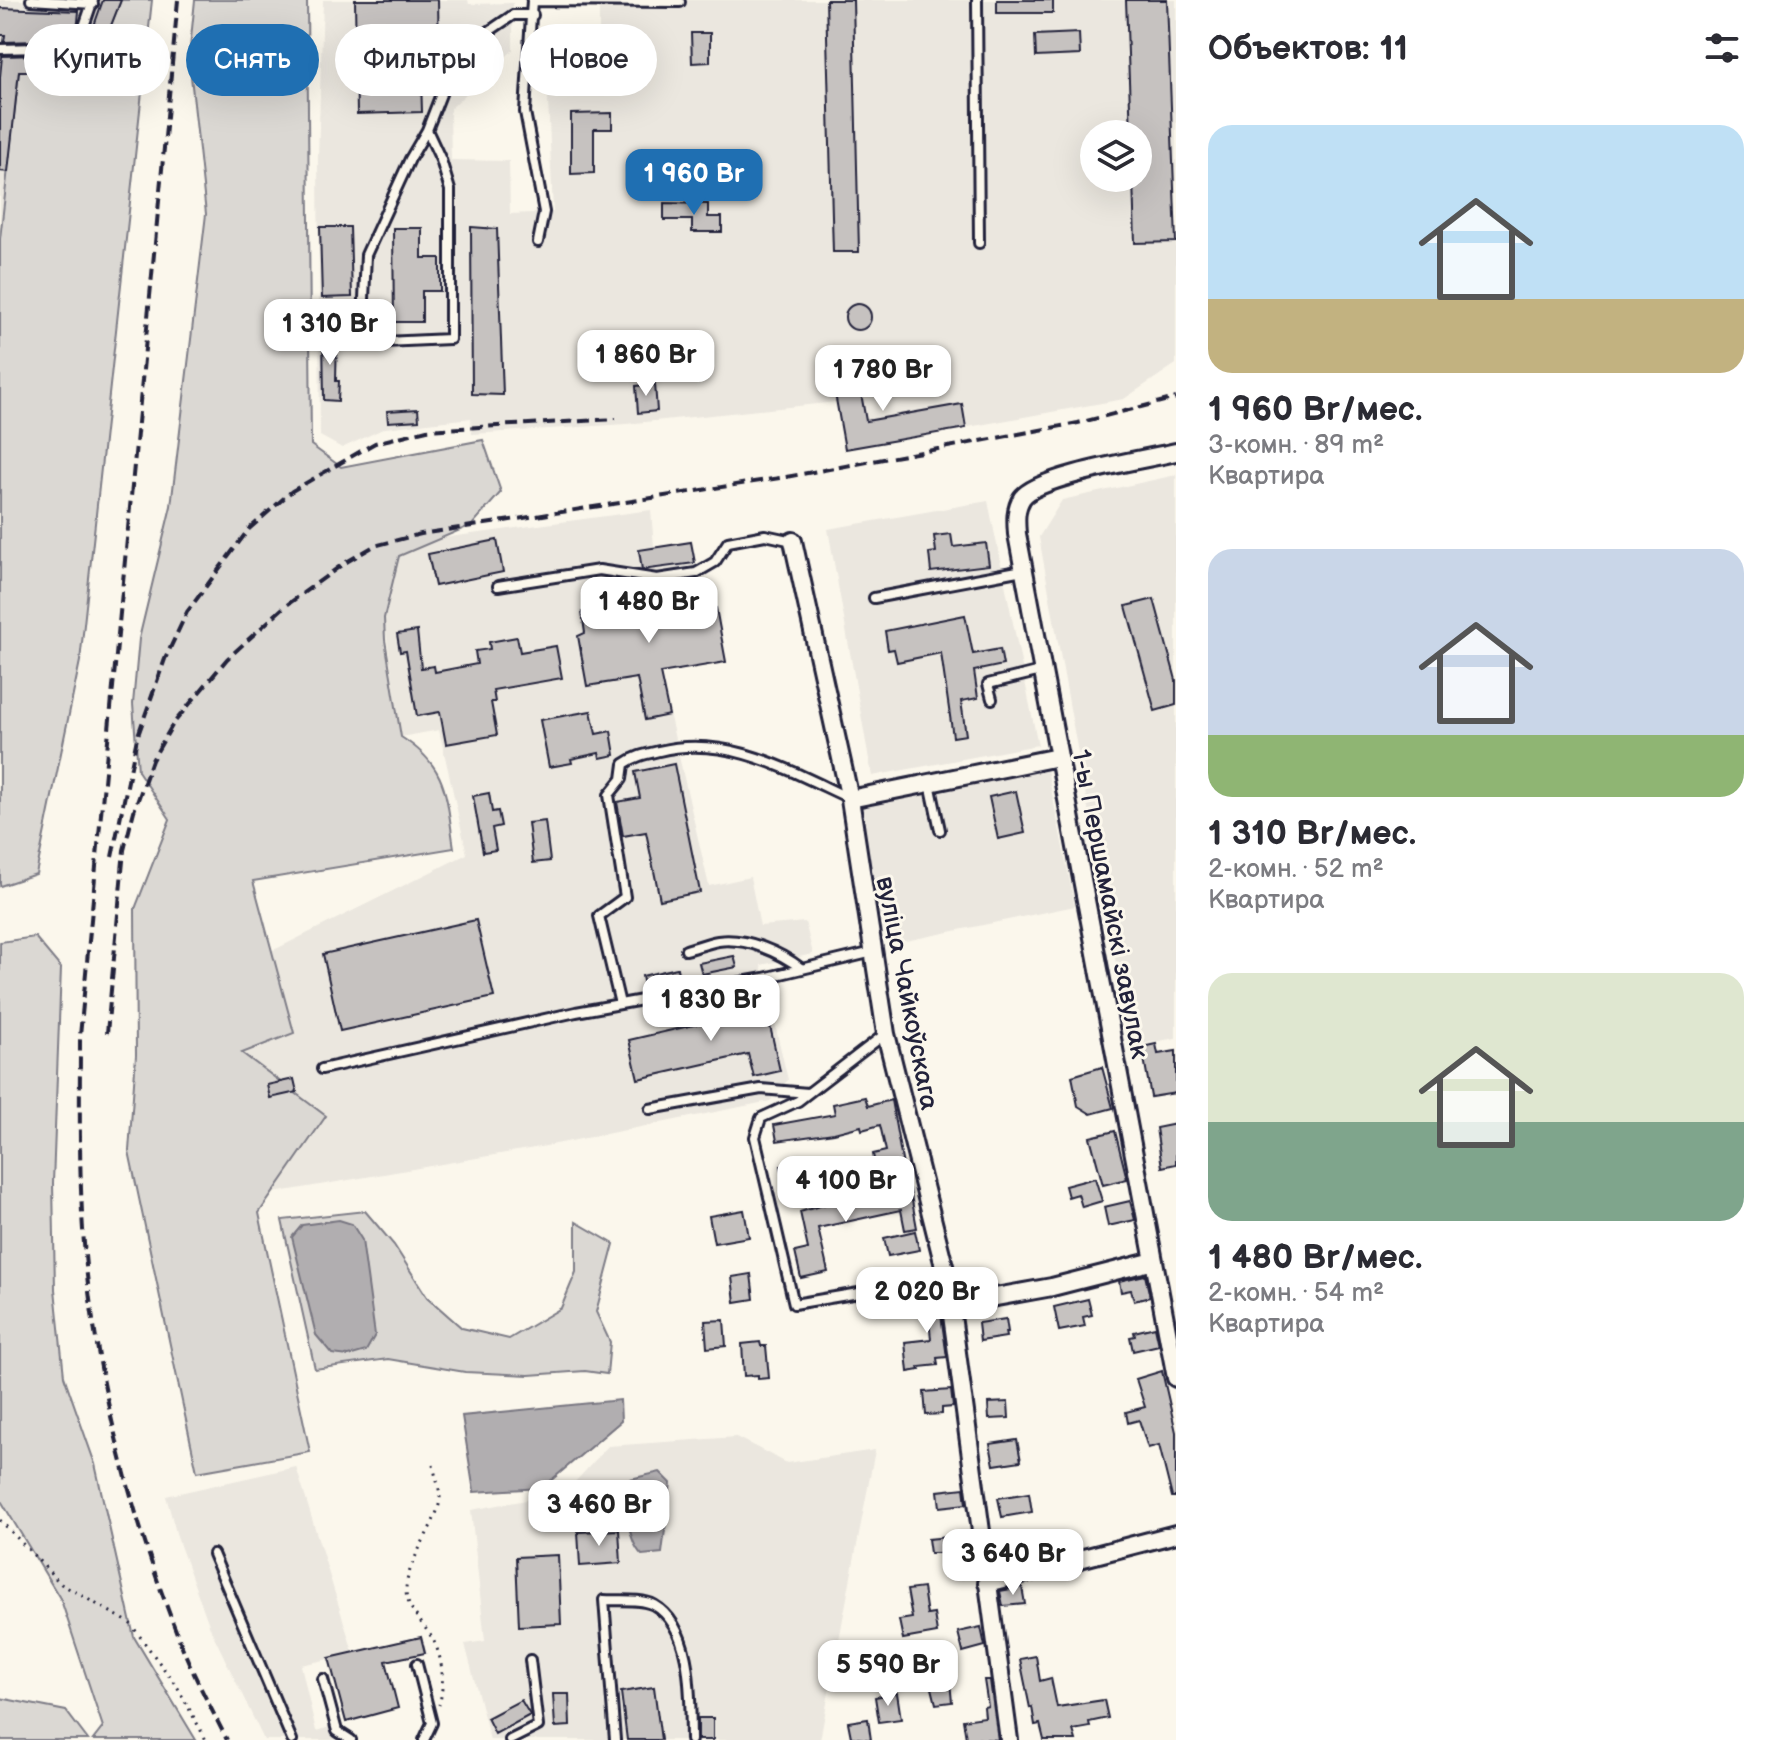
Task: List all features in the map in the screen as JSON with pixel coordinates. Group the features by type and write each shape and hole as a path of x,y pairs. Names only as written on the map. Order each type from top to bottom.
{"street":[{"name":"1-ы Першамайскі завулак","path":"1176,452 1046,482 1023,496 1016,514 1041,671 1176,1378"},
{"name":"вуліца Чайкоўскага","path":"793,541 850,799 886,1034 947,1278 1009,1740"},
{"path":"850,799 1058,757"},
{"path":"951,1305 1052,1287 1154,1261"},
{"path":"987,1583 1176,1534"}],"lane":[{"path":"0,49 77,47 93,2 31,0"},
{"path":"538,242 544,212 525,112 532,0 680,2"},
{"path":"977,0 979,243"},
{"path":"427,130 450,190 450,339 362,343 366,255 410,159 427,130 457,53 513,15 533,15"},
{"path":"498,586 599,570 657,579 696,573 715,562 728,542 765,535 793,541"},
{"path":"874,598 1023,570"},
{"path":"992,699 988,684 1041,671"},
{"path":"620,1004 599,916 625,897 609,795 622,779 624,764 634,757 677,746 731,749 850,799"},
{"path":"930,782 940,830"},
{"path":"686,950 721,940 761,946 790,959 802,969"},
{"path":"322,1069 620,1004 802,969 873,951"},
{"path":"886,1034 798,1101 761,1118 755,1137 794,1304 947,1278"},
{"path":"650,1109 761,1089 809,1093"},
{"path":"213,1554 292,1740"},
{"path":"615,1740 604,1600 652,1603 676,1624 690,1680 691,1740"},
{"path":"510,1740 538,1726 530,1660"},
{"path":"417,1664 432,1723 424,1740"},
{"path":"323,1679 337,1731 351,1740"}],"path":[{"path":"432,1723 441,1700 442,1670 434,1641 410,1605 405,1590 418,1546 438,1509 440,1496 433,1465"},
{"path":"0,1520 61,1584 130,1623 178,1688 206,1740"}],"shaded area":[{"path":"0,0 121,0 112,24 24,24 24,71 19,71 0,239"},
{"path":"121,0 152,0 149,24 112,24"},
{"path":"195,0 307,0 307,24 193,24"},
{"path":"323,0 513,3 513,50 504,58 504,24 335,24 335,96 464,96 450,109 451,160 509,161 510,214 553,212 548,96 657,96 657,24 599,24 599,0 1176,0 1176,364 1124,399 845,449 836,402 626,424 472,434 471,418 385,428 342,448 320,436 318,157"},
{"path":"19,71 24,71 24,96 142,96 80,661 36,874 0,886 0,239"},
{"path":"193,96 308,96 311,445 341,467 483,440 501,492 472,525 399,556 384,618 401,737 417,748 437,772 446,798 454,848 253,881 294,1033 242,1053 326,1116 259,1213 310,1452 197,1472 129,1151 136,1055 135,909 170,819 138,771 133,704 139,639 171,506 206,214"},
{"path":"1176,475 1176,1038 1131,1046 1039,537 1062,500"},
{"path":"988,501 1038,745 872,776 828,529"},
{"path":"651,510 654,547 691,542 701,609 716,608 726,662 660,674 709,886 750,877 760,926 805,922 813,954 761,965 788,1080 770,1101 546,1146 273,1193 242,1053 231,968 278,948 467,854 439,730 401,737 384,618 399,556 434,539"},
{"path":"1047,769 1075,906 886,945 858,808"},
{"path":"35,937 61,968 53,1183 55,1289 64,1376 95,1464 134,1637 196,1740 93,1740 103,1727 61,1600 0,1499 0,942"},
{"path":"365,1211 394,1245 427,1297 462,1328 509,1339 561,1308 576,1272 576,1222 614,1244 596,1312 610,1342 607,1374 585,1371 529,1375 465,1372 388,1359 315,1369 282,1220"},
{"path":"339,1220 352,1224 362,1240 375,1335 366,1351 349,1356 332,1354 316,1335 292,1237 302,1225"},
{"path":"620,1400 621,1421 542,1488 474,1492 462,1416"},
{"path":"736,1437 787,1463 875,1450 820,1740 490,1740 465,1644 485,1641 471,1510 565,1493 608,1446"},
{"path":"296,1467 358,1668 368,1649 421,1637 425,1653 386,1661 398,1708 346,1722 329,1659 301,1665 316,1731 330,1727 338,1740 264,1740 211,1630 178,1540 166,1496"},
{"path":"660,1472 671,1483 662,1553 642,1555 633,1539 628,1519 630,1479"},
{"path":"0,1698 66,1711 88,1740 0,1740"}],"building":[{"path":"103,0 121,0 112,24 95,24"},
{"path":"355,0 438,0 438,24 355,24"},
{"path":"826,0 853,0 859,252 833,252"},
{"path":"997,0 1053,0 1053,13 997,13"},
{"path":"1126,0 1167,0 1176,242 1135,243 1133,192 1152,192 1152,120 1130,120"},
{"path":"0,8 79,11 77,24 24,24 24,41 4,42 5,35 0,35"},
{"path":"691,33 710,33 710,62 692,63"},
{"path":"1079,33 1080,55 1036,57 1035,35"},
{"path":"24,55 24,71 19,71 8,172 0,171 2,56"},
{"path":"357,96 422,96 422,112 357,114"},
{"path":"612,113 612,129 594,129 594,173 571,174 571,114"},
{"path":"664,203 708,204 708,217 722,217 722,232 692,232 692,220 664,220"},
{"path":"320,227 350,227 352,297 322,298"},
{"path":"471,227 497,229 503,395 472,394"},
{"path":"393,228 422,228 422,258 440,258 440,291 422,291 422,322 394,322"},
{"path":"858,304 867,308 871,317 867,326 858,330 849,326 845,317 849,308"},
{"path":"323,333 337,333 338,401 324,400"},
{"path":"854,355 866,421 962,404 966,428 845,449 829,360"},
{"path":"655,384 657,411 638,413 636,386"},
{"path":"418,409 419,420 388,422 387,411"},
{"path":"951,534 953,547 986,543 989,565 931,572 929,553 936,552 934,536"},
{"path":"497,540 503,572 435,586 428,554"},
{"path":"691,542 695,563 642,570 639,550"},
{"path":"669,597 670,605 700,599 701,610 716,608 726,662 660,673 669,715 645,720 637,678 587,686 578,636 585,633 582,612"},
{"path":"1154,599 1176,680 1176,705 1155,711 1126,606"},
{"path":"965,615 973,654 1000,649 1003,665 974,671 978,698 961,701 966,735 953,737 941,653 897,662 894,649 888,650 885,631"},
{"path":"417,631 421,668 434,666 435,672 477,664 475,651 490,649 489,642 517,637 520,652 556,646 562,678 493,690 495,702 491,702 497,735 446,744 440,712 417,716 406,651 400,652 397,634"},
{"path":"591,711 596,734 611,731 615,755 600,758 599,753 549,767 540,720"},
{"path":"674,764 700,892 660,900 646,832 623,836 617,802 640,798 635,772"},
{"path":"1016,791 1025,833 998,839 989,797"},
{"path":"489,793 492,812 498,811 501,826 492,828 496,850 483,852 473,796"},
{"path":"545,821 550,861 533,863 528,823"},
{"path":"476,920 494,997 340,1031 323,954"},
{"path":"734,956 737,967 702,974 699,963"},
{"path":"677,968 679,979 644,986 642,976"},
{"path":"762,990 780,1071 754,1077 748,1054 638,1079 629,1040 745,1013 741,995"},
{"path":"1156,1044 1158,1054 1176,1051 1176,1093 1151,1097 1142,1047"},
{"path":"1102,1067 1113,1108 1091,1114 1078,1106 1072,1076"},
{"path":"294,1079 297,1092 270,1098 267,1085"},
{"path":"865,1097 868,1106 891,1100 903,1166 876,1171 873,1154 886,1151 880,1125 777,1141 774,1125 835,1114 833,1104"},
{"path":"1176,1124 1176,1164 1162,1167 1156,1128"},
{"path":"1115,1131 1127,1179 1103,1185 1090,1137"},
{"path":"814,1160 817,1180 785,1186 781,1166"},
{"path":"1095,1178 1102,1201 1082,1207 1078,1194 1068,1197 1065,1186"},
{"path":"910,1190 917,1228 905,1230 901,1210 818,1228 828,1272 801,1278 795,1252 808,1249 800,1212 845,1198 857,1200"},
{"path":"1130,1201 1135,1220 1108,1226 1104,1207"},
{"path":"744,1210 749,1237 714,1243 709,1216"},
{"path":"915,1231 919,1250 888,1256 884,1238"},
{"path":"751,1274 754,1299 735,1302 732,1277"},
{"path":"1145,1275 1150,1297 1134,1301 1131,1290 1121,1292 1119,1281"},
{"path":"938,1294 947,1357 937,1358 938,1365 908,1372 905,1342 931,1339 928,1309 910,1311 909,1297"},
{"path":"1088,1299 1092,1315 1083,1317 1085,1326 1059,1331 1054,1307"},
{"path":"1006,1319 1006,1337 980,1341 978,1323"},
{"path":"724,1320 726,1346 707,1348 705,1321"},
{"path":"1155,1327 1159,1345 1133,1351 1130,1337 1135,1336 1134,1332"},
{"path":"760,1342 761,1346 766,1346 769,1378 744,1376 742,1344"},
{"path":"1162,1371 1176,1432 1176,1497 1172,1497 1159,1445 1148,1448 1139,1420 1128,1423 1126,1412 1145,1407 1136,1379"},
{"path":"951,1390 953,1407 942,1408 942,1414 926,1415 924,1392"},
{"path":"1008,1402 1009,1418 989,1419 988,1403"},
{"path":"1017,1440 1021,1461 994,1465 990,1444"},
{"path":"964,1488 966,1504 940,1507 938,1491"},
{"path":"1029,1493 1032,1512 1002,1517 998,1498"},
{"path":"619,1530 621,1563 580,1566 578,1532"},
{"path":"970,1535 974,1576 963,1578 959,1553 930,1553 928,1539"},
{"path":"1014,1536 1016,1545 1033,1541 1036,1557 1007,1563 1006,1555 1001,1556 998,1539"},
{"path":"558,1555 561,1624 519,1626 516,1557"},
{"path":"1022,1587 1025,1604 1003,1606 1000,1591"},
{"path":"923,1588 927,1615 934,1614 937,1633 903,1639 899,1620 912,1618 907,1590"},
{"path":"981,1627 985,1646 963,1652 958,1632"},
{"path":"421,1637 425,1653 386,1661 398,1708 346,1722 329,1658"},
{"path":"1036,1656 1040,1681 1051,1678 1057,1707 1104,1700 1108,1718 1089,1722 1090,1727 1073,1730 1076,1740 1044,1740 1040,1724 1035,1725 1020,1659"},
{"path":"984,1680 990,1680 998,1740 966,1738 963,1720 985,1717 984,1707 988,1706"},
{"path":"950,1682 952,1702 936,1704 931,1684"},
{"path":"654,1687 661,1740 627,1740 621,1692"},
{"path":"897,1693 901,1719 879,1722 875,1697"},
{"path":"553,1694 569,1694 570,1726 555,1727"},
{"path":"521,1700 530,1715 495,1734 487,1718"},
{"path":"698,1718 713,1718 713,1740 698,1740"},
{"path":"868,1719 871,1740 851,1737 848,1722"}],"railway":[{"path":"178,0 80,1036 81,1191 94,1329 122,1463 162,1594 195,1675 227,1740"},
{"path":"107,1033 124,850 152,760 173,724 227,659 284,607 343,564 374,546 421,534 786,477 1078,423 1176,398"},
{"path":"112,857 137,738 165,659 187,612 249,529 292,491 375,443 427,430 616,419"}]}
